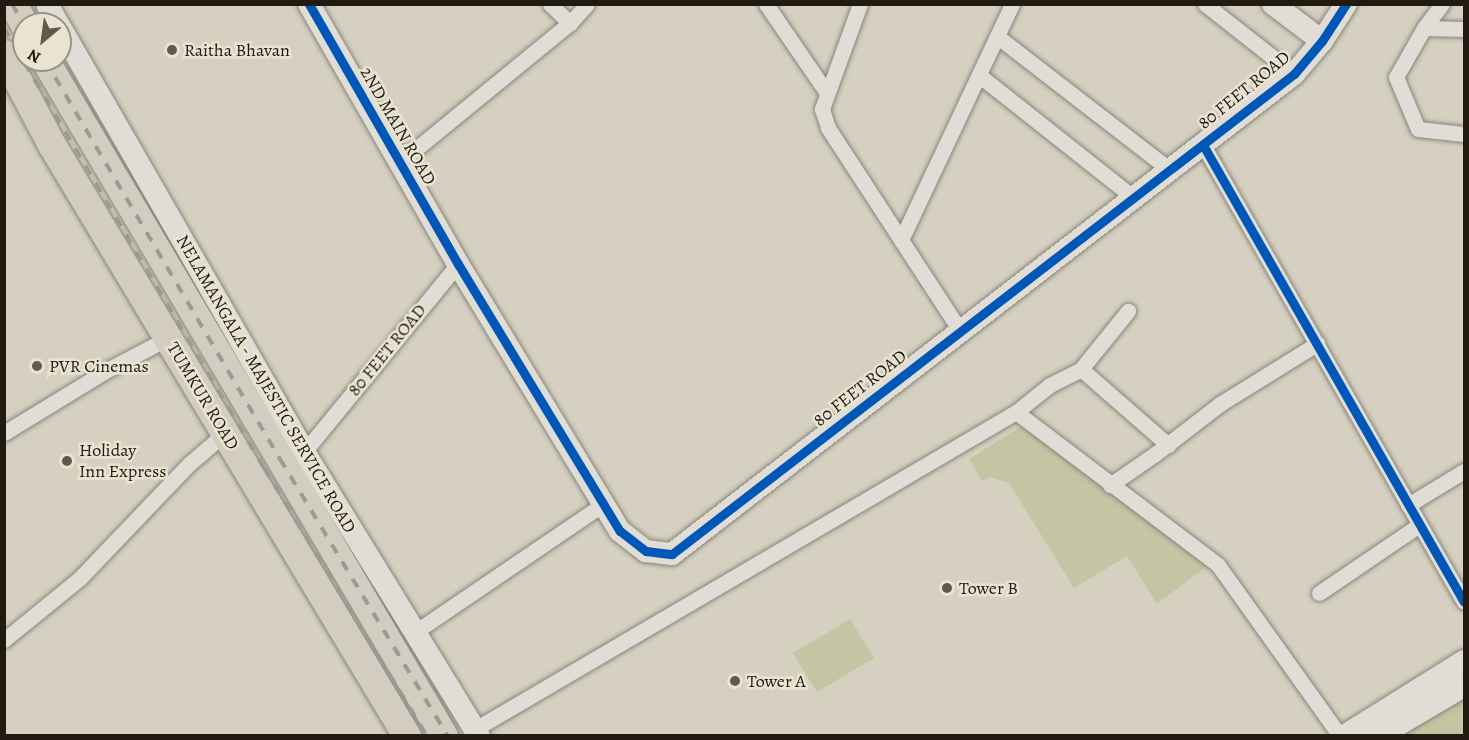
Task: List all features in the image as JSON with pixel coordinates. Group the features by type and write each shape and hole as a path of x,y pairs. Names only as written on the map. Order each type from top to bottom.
{"highway":[{"name":"TUMKUR ROAD","path":"4,54 52,145 406,735"},
{"name":"TUMKUR ROAD","path":"52,72 444,735"}],"street":[{"name":"2ND MAIN ROAD","path":"309,4 458,264"},
{"path":"550,4 570,23"},
{"path":"400,162 570,23 587,4"},
{"path":"766,4 827,93"},
{"path":"860,4 822,110 828,128 961,332"},
{"path":"901,240 1012,4"},
{"path":"1205,4 1294,74"},
{"path":"1273,4 1322,41"},
{"name":"80 FEET ROAD","path":"304,452 458,264 620,531 646,552 672,554 1294,74 1322,41 1346,4"},
{"path":"1442,4 1424,28 1396,77 1418,129 1464,134"},
{"path":"1424,28 1464,29"},
{"path":"998,37 1170,171"},
{"name":"NELAMANGALA - MAJESTIC SERVICE ROAD","path":"72,49 304,452 478,732"},
{"path":"980,76 1134,198"},
{"path":"1203,145 1464,602"},
{"path":"478,732 1016,412 1050,386 1082,369 1128,311"},
{"path":"4,433 109,369 168,338"},
{"path":"1110,485 1168,445 1221,404 1318,343"},
{"path":"1082,369 1168,445"},
{"path":"1016,412 1218,566 1342,735 1464,661"},
{"path":"4,640 80,578 189,464 224,434"},
{"path":"1408,505 1464,471"},
{"path":"415,632 603,504"},
{"path":"1319,593 1419,525"},
{"path":"1379,735 1464,686"}],"green space":[{"path":"1025,424 1210,564 1157,604 1127,556 1074,588 1009,483 989,477 982,481 969,459"},
{"path":"850,619 874,658 817,692 793,653"},
{"path":"1464,693 1464,735 1397,735"}],"railway":[{"path":"12,4 17,12"},
{"path":"4,28 264,468 427,736"},
{"path":"52,72 280,459 448,736"}],"cycle path":[{"path":"309,4 458,264 620,531 646,551 672,554 1294,74 1322,41 1346,4"},
{"path":"1203,145 1464,602"}],"place":[{"name":"Raitha Bhavan","path":"172,50"},
{"name":"PVR Cinemas","path":"37,366"},
{"name":"Holiday Inn Express","path":"67,461"},
{"name":"Tower B","path":"947,588"},
{"name":"Tower A","path":"735,681"}]}
